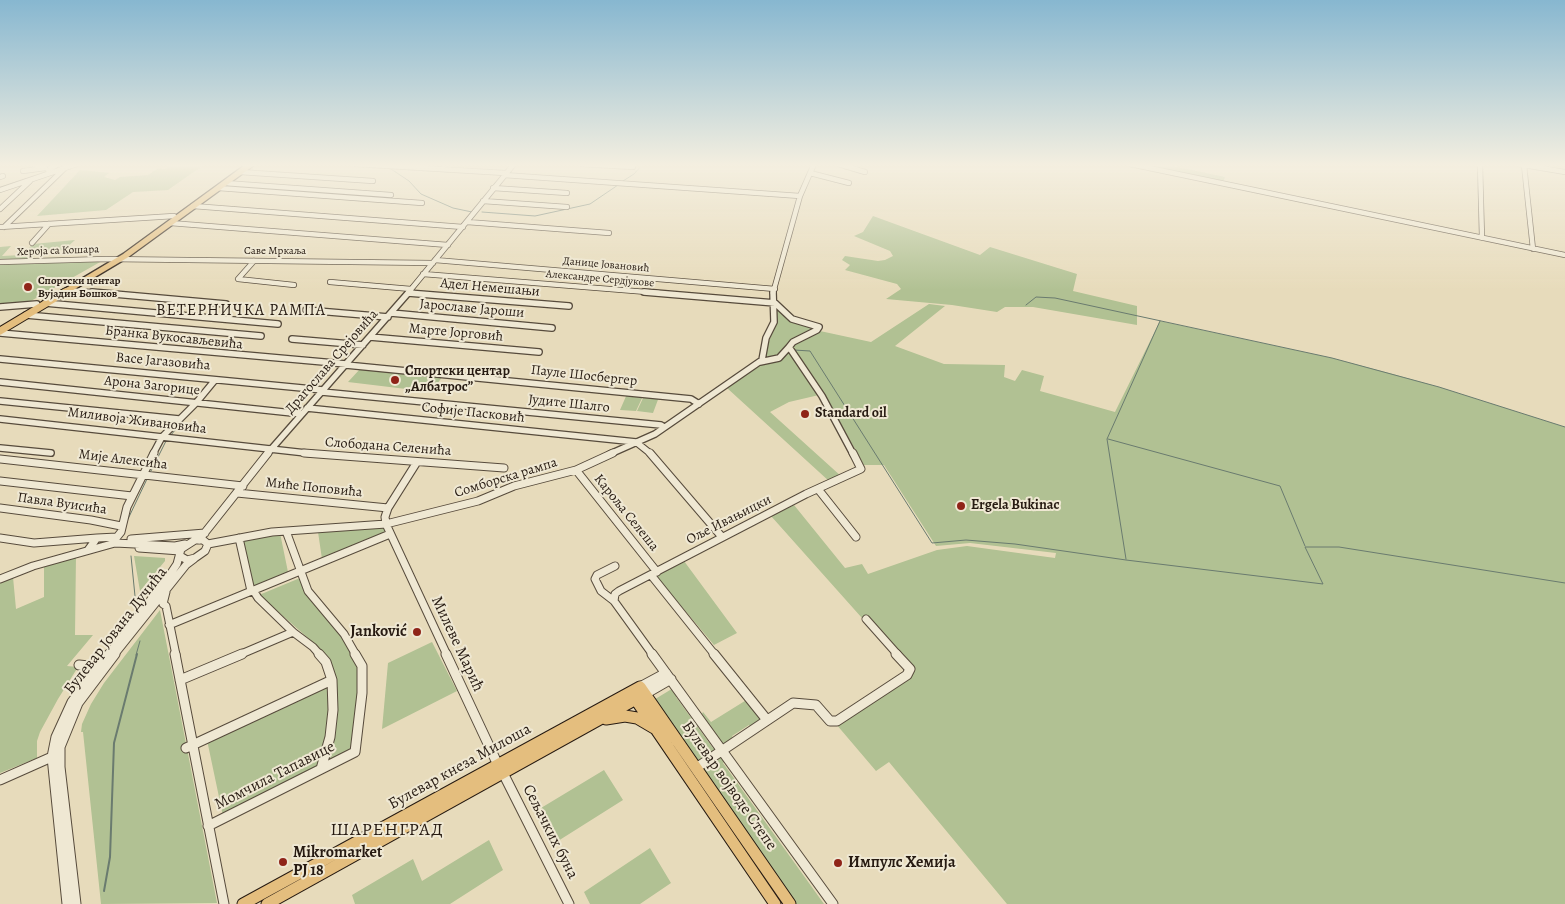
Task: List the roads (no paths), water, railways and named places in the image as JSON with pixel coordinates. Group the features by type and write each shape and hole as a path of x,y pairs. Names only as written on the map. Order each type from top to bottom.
{"main road":[{"path":"0,327 116,260 188,206"},
{"path":"0,332 27,310 45,303 116,260 193,206"},
{"name":"Булевар кнеза Милоша","path":"267,904 501,769 638,693"},
{"name":"Булевар кнеза Милоша","path":"243,904 501,769 599,721 638,693"},
{"name":"Булевар војводе Степе","path":"638,693 656,729 775,904"},
{"name":"Булевар војводе Степе","path":"638,693 696,768 790,904"},
{"path":"599,721 625,716 637,718 656,729"}],"street":[{"path":"2,227 24,206"},
{"path":"196,206 609,233"},
{"name":"Драгослава Срејовића","path":"199,540 271,450 410,291 479,206"},
{"path":"556,206 567,207"},
{"path":"760,362 766,338 774,322 775,303 773,295 797,206"},
{"path":"1331,206 1565,255"},
{"path":"1481,206 1482,238"},
{"path":"1529,206 1534,249"},
{"path":"2,227 174,216"},
{"path":"170,223 448,245"},
{"path":"32,243 49,224"},
{"name":"Саве Мркаља","path":"116,260 434,262"},
{"name":"Хероја са Кошара","path":"0,262 116,260"},
{"path":"254,261 238,279 294,284"},
{"name":"Данице Јовановић","path":"434,262 775,289"},
{"name":"Александре Сердјукове","path":"423,274 775,303"},
{"name":"Адел Немешањи","path":"330,282 569,306"},
{"path":"67,290 226,304"},
{"path":"45,303 278,324"},
{"name":"Сомборска рампа","path":"207,547 264,533 386,524 478,501 514,486 576,470 664,427 760,362 779,358 793,342 819,328 792,319 775,303"},
{"path":"0,307 261,336"},
{"name":"Јарославе Јароши","path":"306,310 552,328"},
{"name":"Бранка Вукосављевића","path":"0,332 346,365"},
{"name":"Марте Јорговић","path":"370,337 539,352"},
{"path":"292,339 363,345"},
{"name":"Оље Ивањицки","path":"614,601 615,594 619,591 722,537 861,469 822,396 789,347"},
{"name":"Васе Јагазовића","path":"0,359 323,391"},
{"name":"Пауле Шосбергер","path":"346,365 691,399 699,404"},
{"path":"0,538 34,543 117,537 121,532 121,526 132,496 147,476 166,437 178,419 196,403 215,380"},
{"name":"Арона Загорице","path":"0,382 302,414"},
{"name":"Јудите Шалго","path":"323,391 661,425 664,427"},
{"path":"0,400 178,419"},
{"name":"Софије Пасковић","path":"307,408 636,442"},
{"name":"Миливоја Живановића","path":"0,419 271,450"},
{"path":"636,442 646,449 722,537"},
{"path":"0,448 51,454"},
{"name":"Слободана Селенића","path":"271,450 338,457 372,457 504,468"},
{"name":"Мије Алексића","path":"0,458 242,486"},
{"name":"Милеве Марић","path":"418,462 388,508 386,524 501,769"},
{"name":"Кароља Селеша","path":"576,470 767,720"},
{"path":"0,481 132,496"},
{"path":"818,489 856,537"},
{"name":"Миће Поповића","path":"237,493 388,508"},
{"name":"Павла Вуисића","path":"0,508 91,520 121,526"},
{"path":"286,531 299,571"},
{"path":"131,538 205,533"},
{"path":"169,625 390,534"},
{"path":"88,550 91,544 98,538"},
{"path":"236,539 252,591 293,632 313,647 326,662 332,680 333,710 330,737 322,769"},
{"path":"0,579 18,571 115,543 175,546 199,540 207,547"},
{"name":"Булевар Јована Дучића","path":"76,904 56,755 56,737 64,718 98,666 169,576 186,544"},
{"path":"108,545 180,554 187,560 195,558"},
{"name":"Булевар Јована Дучића","path":"166,590 186,565 207,547"},
{"path":"615,566 601,573 595,579 601,591 614,601 834,904"},
{"name":"Момчила Тапавице","path":"208,826 355,752 362,693 362,666 344,634 314,600 299,571"},
{"name":"Момчила Тапавице","path":"166,590 159,605 166,606 180,680 189,746 224,904"},
{"name":"Булевар Јована Дучића","path":"67,904 52,771 56,755 68,722 78,703 159,605"},
{"path":"696,768 793,703 816,705 830,721 837,721 907,675 910,669 866,619"},
{"path":"180,680 293,632"},
{"path":"79,665 98,666"},
{"path":"638,693 668,676"},
{"path":"189,746 332,680"},
{"path":"0,780 56,755"},
{"name":"Сељачких буна","path":"501,769 570,904"}],"waterway":[{"path":"449,206 472,212"},
{"path":"482,212 535,216 580,206"},
{"path":"1026,305 1036,297 1055,298 1332,358 1439,387 1565,427"},
{"path":"1126,559 1107,439 1160,321"},
{"path":"794,350 810,351 932,543 966,540 1015,544 1126,560 1323,584 1305,547 1339,547 1565,583"},
{"path":"170,436 183,421"},
{"path":"1108,439 1280,486 1305,546"},
{"path":"150,473 166,441"},
{"path":"128,519 147,479"},
{"path":"131,556 135,596"},
{"path":"136,655 140,641"},
{"path":"104,891 110,857 114,743 137,654"}],"place":[{"name":"Спортски центар Вујадин Бошков","path":"28,287"},
{"name":"Спортски центар „Албатрос”","path":"395,380"},
{"name":"Standard oil","path":"805,414"},
{"name":"Ergela Bukinac","path":"961,506"},
{"name":"Janković","path":"417,632"},
{"name":"Mikromarket PJ 18","path":"283,862"},
{"name":"Импулс Хемија","path":"838,863"}],"district":[{"name":"ВЕТЕРНИЧКА РАМПА","path":"241,311"},
{"name":"ШАРЕНГРАД","path":"387,831"}]}
